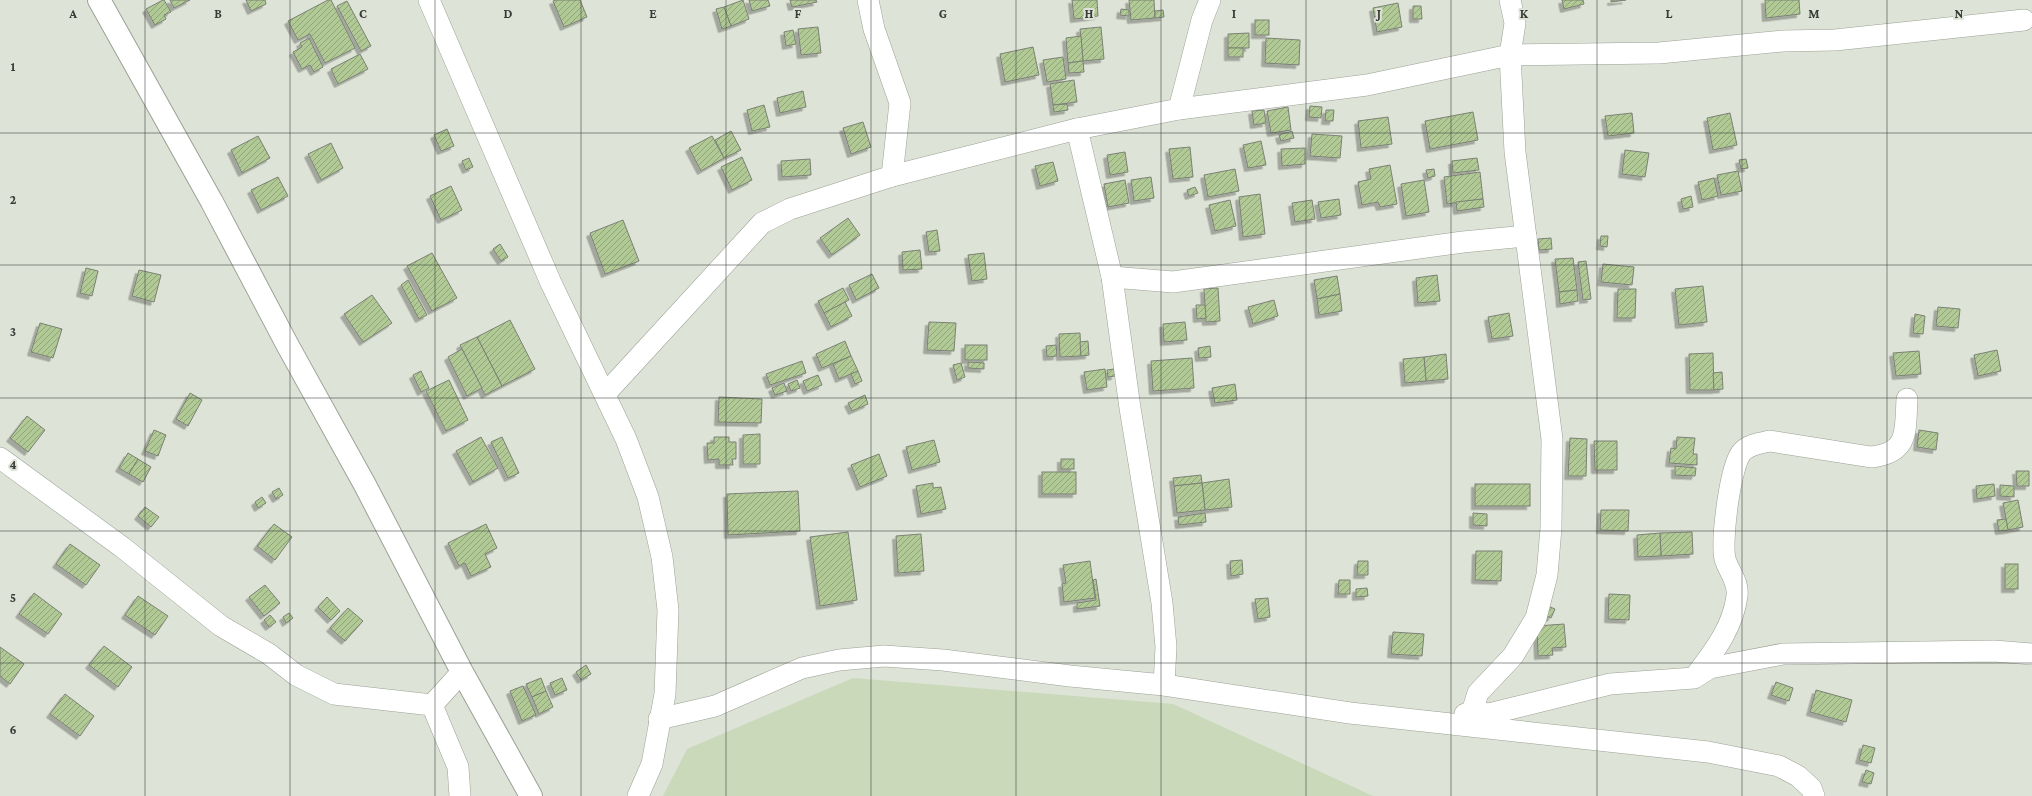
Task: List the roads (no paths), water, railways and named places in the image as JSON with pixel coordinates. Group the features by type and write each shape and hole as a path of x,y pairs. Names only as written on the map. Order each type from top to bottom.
{"highway":[{"path":"99,0 212,202 288,346 365,486 462,672 531,796"}],"street":[{"path":"429,0 551,283 626,439 648,497 662,557 668,610 665,694 659,719 652,764 638,796"},
{"path":"868,0 874,29 900,103 892,176"},
{"path":"1179,109 1202,20 1210,0"},
{"path":"1472,712 1478,693 1513,656 1536,618 1547,574 1551,528 1552,439 1515,152 1510,55 1515,23 1510,0"},
{"path":"605,394 762,223 790,209 892,176 1077,129 1179,109 1367,86 1510,55 1659,53 1783,41 1835,40 2024,20"},
{"path":"1077,129 1112,277 1130,408 1162,603 1166,647 1164,685"},
{"path":"1112,277 1173,282 1463,242 1526,236"},
{"path":"1694,678 1723,640 1736,600 1736,582 1726,560 1724,548 1732,476 1736,460 1743,450 1754,444 1770,441 1871,457 1886,456 1896,448 1904,438 1907,399"},
{"path":"0,458 122,547 221,626 269,654 296,675 334,694 432,705"},
{"path":"1438,723 1472,712 1489,714 1610,684 1694,678 1710,668 1783,654 1994,651 2032,654"},
{"path":"659,719 715,706 802,668 839,660 884,656 943,660 1070,676 1164,685 1350,713 1557,734 1747,758 1779,766 1798,776 1811,788 1814,796"},
{"path":"432,705 462,672"},
{"path":"432,705 458,767 460,796"}]}
